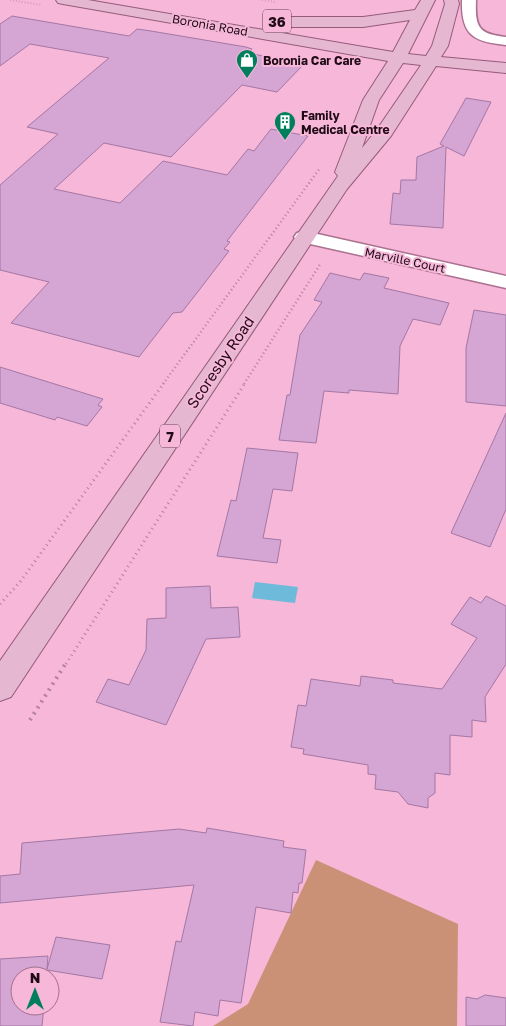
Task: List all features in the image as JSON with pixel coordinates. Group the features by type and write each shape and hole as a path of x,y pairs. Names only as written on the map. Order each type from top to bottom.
{"main road":[{"name":"Boronia Road","path":"63,0 398,58 506,69"},
{"name":"Boronia Road","path":"148,0 172,4"},
{"name":"Scoresby Road","path":"0,687 304,237 340,186 385,132 432,62 440,46 452,4 451,0"},
{"path":"284,22 370,22 425,7"},
{"name":"Scoresby Road","path":"340,186 356,137 371,100 398,58 400,40 425,7"},
{"name":"Boronia Road","path":"266,20 366,35"},
{"path":"400,40 440,46 506,51"},
{"path":"344,49 369,70 371,100"},
{"path":"410,95 442,79 467,73 506,69"}],"street":[{"path":"469,0 469,22 474,32 482,38 506,41"},
{"name":"Marville Court","path":"304,237 506,282"}],"path":[{"path":"10,0 49,7"},
{"path":"0,604 20,582 325,162"},
{"path":"30,720 326,256"}],"shaded area":[{"path":"316,860 458,924 457,1026 213,1026 248,1004"}],"water":[{"path":"255,582 298,587 295,603 252,598"}],"building":[{"path":"12,16 129,36 137,29 151,31 246,47 252,49 248,53 304,64 277,92 242,85 171,157 104,143 54,189 120,203 163,161 227,175 248,149 254,151 271,129 308,136 227,241 230,242 224,249 229,251 200,289 182,312 173,313 139,357 11,323 49,282 0,270 0,185 58,134 27,127 109,58 30,44 0,66 0,24"},
{"path":"466,98 491,102 464,156 446,147 443,228 390,224 393,193 400,194 401,180 416,180 417,157 444,146 440,144"},
{"path":"330,273 360,280 364,273 389,278 384,288 449,303 440,325 413,319 400,346 398,394 349,390 349,393 324,391 316,443 279,440 287,395 290,395 300,335 322,302 314,300"},
{"path":"474,310 506,315 506,406 466,402 466,348"},
{"path":"0,367 103,399 98,405 102,407 87,426 57,417 55,420 0,403"},
{"path":"506,413 506,509 490,547 451,533"},
{"path":"247,448 298,453 292,491 273,489 263,538 281,540 277,563 217,556 231,500 236,501"},
{"path":"210,586 211,608 238,607 240,637 206,639 166,725 96,702 108,679 129,685 146,650 147,619 166,618 166,588"},
{"path":"486,596 506,606 506,664 485,697 486,722 472,720 472,737 450,735 450,775 435,773 435,793 428,798 428,808 408,804 398,792 375,789 376,775 368,774 368,765 303,754 304,749 291,747 298,705 306,706 311,679 360,686 361,676 393,680 393,683 442,689 477,638 451,624 470,597 481,603"},
{"path":"207,828 284,841 283,847 306,850 302,883 299,883 298,893 293,892 291,913 256,907 241,1003 220,1000 218,1016 195,1012 193,1026 160,1022 176,941 181,942 194,885 0,903 0,876 20,874 22,843 179,829 206,833"},
{"path":"56,937 110,945 102,979 60,972 60,966 48,966"},
{"path":"48,956 47,966 10,966 10,1016 43,1016 42,1026 0,1026 0,959"},
{"path":"485,995 506,998 506,1026 466,1026 466,997 477,999"}],"place":[{"name":"Boronia Car Care","path":"247,79"},
{"name":"Family Medical Centre","path":"285,141"}]}
